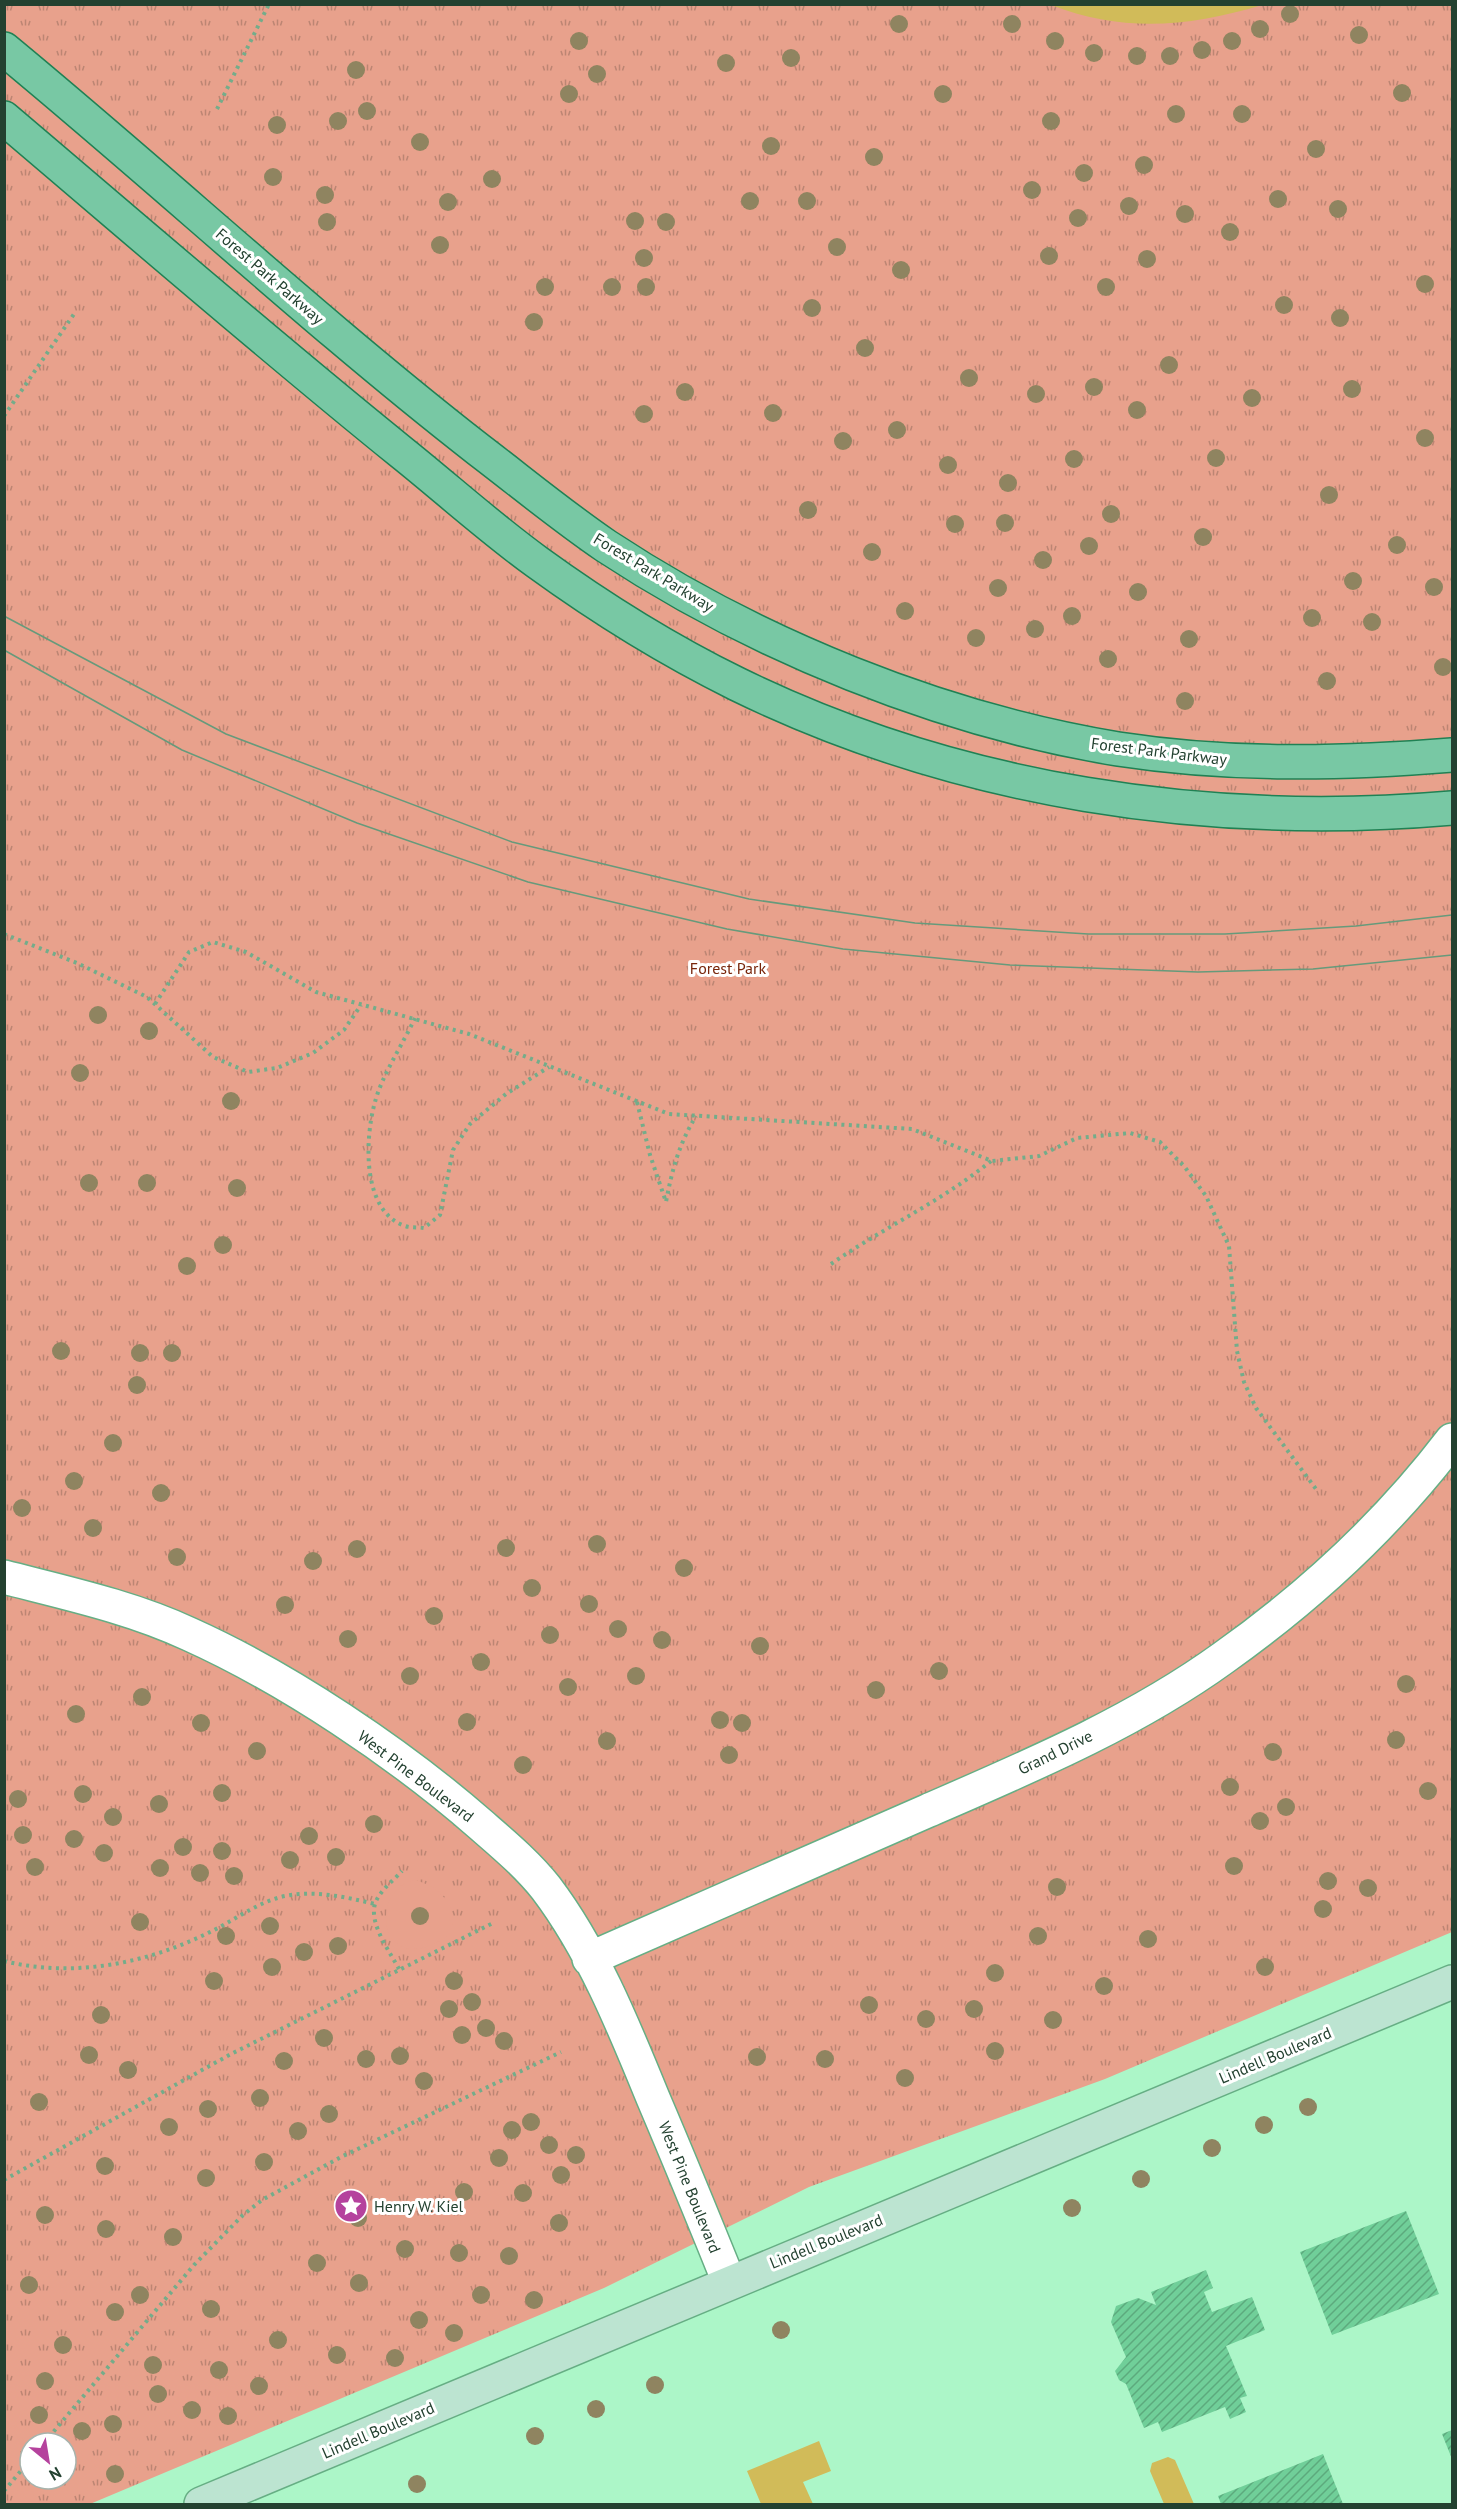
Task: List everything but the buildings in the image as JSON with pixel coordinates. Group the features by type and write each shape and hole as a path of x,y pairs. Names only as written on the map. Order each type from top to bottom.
{"main road":[{"name":"Forest Park Parkway","path":"4,49 376,367 523,483 606,545 702,603 794,648 898,690 1005,724 1118,749 1235,760 1341,763 1452,755"},
{"path":"4,118 315,383 536,561 605,608 737,684 894,748 1029,785 1109,799 1296,815 1380,814 1452,808"},
{"name":"Lindell Boulevard","path":"201,2505 729,2282 1452,1982"}],"street":[{"name":"Grand Drive","path":"589,1959 1038,1762 1141,1709 1221,1660 1294,1605 1367,1538 1429,1471 1452,1440"},
{"name":"West Pine Boulevard","path":"4,1577 97,1601 188,1633 274,1679 358,1732 447,1795 517,1856 546,1888 589,1959 630,2041 729,2282"}],"path":[{"path":"217,109 269,4"},
{"path":"4,416 74,314"},
{"path":"4,934 77,963 147,997 213,1058 248,1072 277,1068 313,1053 344,1030 361,1005"},
{"path":"155,1004 189,952 213,942 246,952 316,992 469,1034 669,1114 912,1129 992,1161 1039,1156 1077,1138 1130,1133 1160,1142 1185,1166 1206,1196 1228,1246 1237,1351 1244,1382 1256,1408 1316,1489"},
{"path":"416,1018 375,1101 368,1147 370,1183 383,1209 405,1226 424,1228 440,1215 453,1150 470,1124 506,1094 549,1067"},
{"path":"637,1101 650,1155 666,1202 674,1162 684,1136 696,1116"},
{"path":"831,1264 870,1237 965,1182 992,1161"},
{"path":"399,1969 379,1930 375,1904 402,1871"},
{"path":"4,1961 30,1967 61,1968 97,1967 126,1962 182,1946 261,1904 285,1896 328,1893 375,1904"},
{"path":"4,2180 171,2086 495,1922"},
{"path":"54,2431 194,2265 228,2229 262,2200 341,2157 561,2052"},
{"path":"4,2491 18,2474"}],"green space":[{"name":"Forest Park","path":"5,5 1452,5 1452,1932 1105,2079 809,2187 604,2288 90,2504 5,2504"},
{"path":"414,1880 432,1887 439,1893 446,1900 453,1916 449,1935 425,1947 407,1948 395,1942 388,1930 386,1915 390,1900 399,1887"}],"shaded area":[{"path":"1051,5 1262,5 1208,18 1156,24 1104,20"},
{"path":"819,2441 831,2471 803,2482 813,2504 761,2504 747,2471"},
{"path":"1168,2457 1175,2460 1194,2504 1164,2504 1150,2471 1152,2463"}],"tram line":[{"path":"4,616 226,734 512,842 749,899 915,923 1088,934 1225,934 1356,926 1452,915"},
{"path":"4,650 182,750 357,823 528,882 727,929 843,949 1010,965 1198,972 1313,969 1452,955"}],"place":[{"name":"Henry W. Kiel","path":"351,2206"}]}
